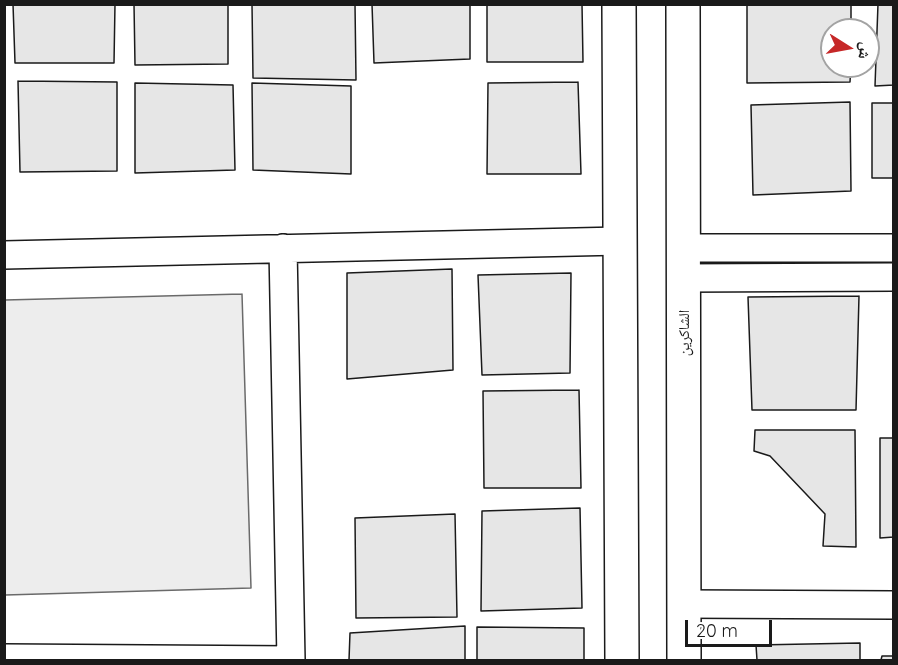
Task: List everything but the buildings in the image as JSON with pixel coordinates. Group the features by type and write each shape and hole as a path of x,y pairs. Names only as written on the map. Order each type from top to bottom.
{"street":[{"path":"619,4 622,660"},
{"name":"الشاكرين","path":"683,4 684,660"},
{"path":"4,255 620,241"},
{"path":"4,658 291,660 283,248"},
{"path":"683,263 894,248"},
{"path":"683,263 894,277"},
{"path":"684,612 894,605"},
{"path":"684,612 894,623"}],"shaded area":[{"path":"242,294 251,588 5,595 5,300"}]}
